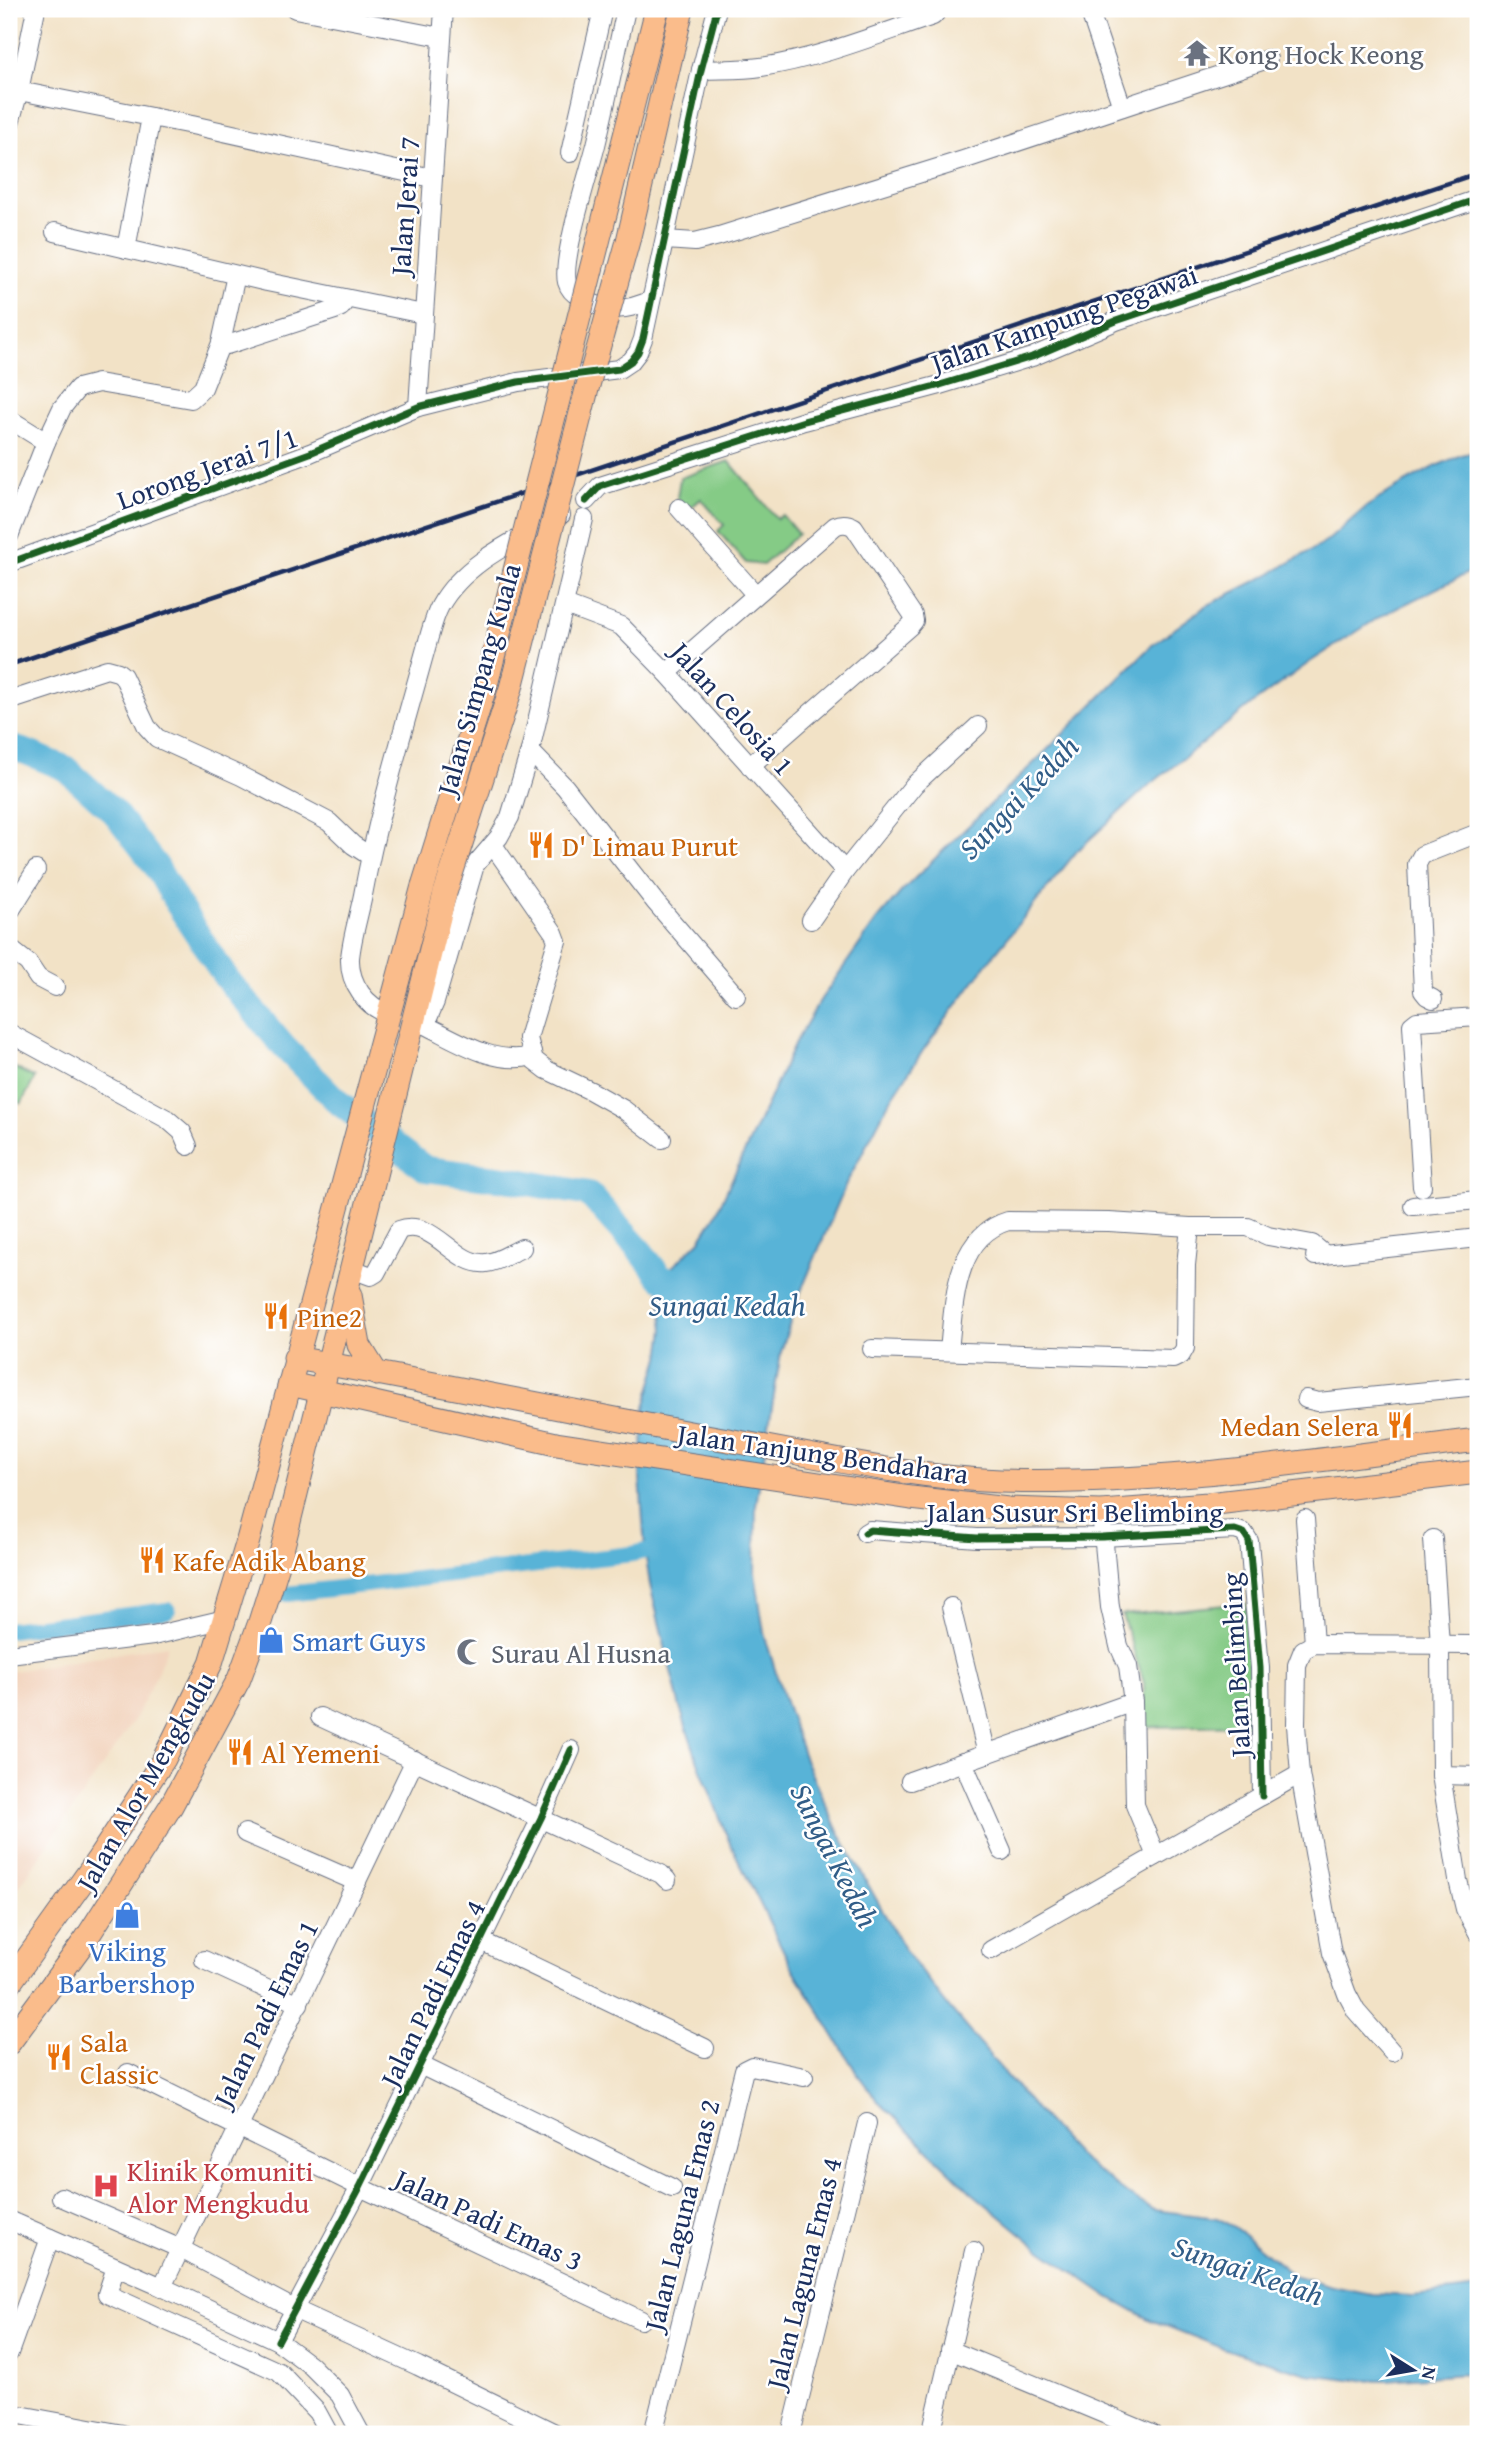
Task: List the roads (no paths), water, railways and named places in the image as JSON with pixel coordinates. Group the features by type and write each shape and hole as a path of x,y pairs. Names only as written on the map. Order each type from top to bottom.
{"main road":[{"name":"Jalan Simpang Kuala","path":"295,1358 423,886 487,681 657,9"},
{"name":"Jalan Simpang Kuala","path":"329,1364 392,1106 418,1027 445,893 511,688 587,389 628,241 682,9"},
{"path":"350,1277 359,1345 377,1374"},
{"name":"Jalan Tanjung Bendahara","path":"295,1358 566,1411 835,1459 937,1475 999,1481 1111,1479 1300,1462 1478,1440"},
{"name":"Jalan Alor Mengkudu","path":"9,1983 97,1861 164,1759 202,1685 226,1619 295,1358"},
{"name":"Jalan Alor Mengkudu","path":"9,2043 86,1939 171,1806 239,1679 280,1558 329,1364"},
{"name":"Jalan Tanjung Bendahara","path":"290,1384 556,1444 872,1492 1008,1509 1101,1512 1208,1504 1478,1472"},
{"path":"313,1427 334,1413 371,1401"},
{"path":"1300,1462 1303,1493"}],"street":[{"path":"9,126 36,9"},
{"path":"295,9 441,37"},
{"name":"Jalan Jerai 7","path":"418,407 444,9"},
{"path":"570,153 603,9"},
{"path":"626,9 569,249 566,275 574,294 594,306 614,310 651,300"},
{"name":"Lorong Jerai 7/1","path":"9,563 310,453 418,407 518,382 581,375 625,366 638,352 717,9"},
{"path":"701,70 758,68 792,61 933,16 939,9"},
{"path":"1089,9 1122,107"},
{"path":"664,240 695,242 719,236 963,160 1268,59"},
{"path":"19,91 432,178"},
{"path":"125,249 151,117"},
{"name":"Jalan Kampung Pegawai","path":"370,856 429,637 440,606 464,576 480,562 564,513 568,500 577,497 585,510 600,486 804,421 1032,357 1115,321 1478,200"},
{"path":"55,232 236,275 423,314"},
{"path":"11,525 62,408 78,388 98,383 191,399 203,388 221,343 236,275"},
{"path":"221,343 227,345 335,310 341,307 346,299"},
{"path":"9,419 46,442"},
{"path":"678,508 755,594"},
{"path":"532,1056 513,1060 492,1055 418,1027 435,1002 471,874 510,817 530,751 585,510"},
{"path":"667,673 835,526 841,523 854,527 913,615 914,621 750,766"},
{"name":"Jalan Celosia 1","path":"565,605 621,626 667,673 845,871"},
{"path":"9,701 107,669 118,672 124,676 147,727 157,738 240,776 329,822 353,845 370,856 350,959 354,980 361,994 374,1007 390,1014"},
{"path":"811,920 845,871 914,785 978,726"},
{"path":"530,751 565,787 656,903 736,996"},
{"path":"1433,999 1423,991 1417,864 1422,855 1478,833"},
{"path":"493,845 557,941 528,1038 534,1060 547,1070 623,1109 662,1139"},
{"path":"9,913 36,870"},
{"path":"9,947 28,963 38,978 55,987"},
{"path":"1422,1187 1412,1025 1417,1021 1478,1017"},
{"path":"9,1033 167,1119 183,1132 188,1146"},
{"path":"1413,1206 1478,1200"},
{"path":"949,1351 954,1297 959,1276 980,1235 993,1225 1008,1221 1248,1227 1268,1236 1312,1244 1319,1255 1478,1238"},
{"path":"350,1277 371,1276 376,1273 400,1230 407,1227 418,1228 442,1240 460,1254 481,1263 489,1263 523,1248"},
{"path":"872,1349 1173,1359 1181,1355 1185,1348 1186,1265 1190,1227"},
{"path":"1306,1399 1318,1402 1478,1386"},
{"path":"1101,1512 1110,1607 1119,1646 1128,1667 1133,1702 1135,1805 1156,1856"},
{"path":"1305,1520 1314,1644 1478,1645"},
{"name":"Jalan Susur Sri Belimbing","path":"865,1533 870,1530 976,1538 1102,1537 1235,1530 1244,1533"},
{"name":"Jalan Belimbing","path":"1244,1533 1249,1541 1260,1668 1262,1796"},
{"path":"1433,1539 1440,1645 1441,1775 1458,1880 1465,1909 1478,1933"},
{"path":"951,1607 988,1754"},
{"path":"9,1654 153,1636 226,1619"},
{"name":"Jalan Belimbing","path":"1314,1644 1303,1650 1297,1665 1296,1725 1300,1774 1332,1953 1356,2011 1392,2052"},
{"path":"910,1781 1133,1702"},
{"path":"320,1717 661,1874 667,1880"},
{"name":"Jalan Padi Emas 4","path":"278,2341 360,2187 572,1750"},
{"name":"Jalan Padi Emas 1","path":"162,2287 415,1760"},
{"path":"964,1762 1002,1851"},
{"path":"991,1950 1300,1774"},
{"path":"1441,1775 1478,1776"},
{"path":"245,1833 357,1882"},
{"path":"481,1941 705,2048"},
{"path":"204,1960 299,2004"},
{"path":"419,2065 672,2188"},
{"name":"Jalan Laguna Emas 2","path":"653,2434 744,2070 752,2066 804,2077"},
{"name":"Jalan Padi Emas 3","path":"128,2073 641,2320"},
{"name":"Jalan Laguna Emas 4","path":"791,2434 867,2123"},
{"path":"61,2197 181,2249 296,2310 557,2434"},
{"path":"9,2220 278,2341 310,2365 340,2395 361,2434"},
{"path":"9,2353 50,2238"},
{"path":"931,2434 974,2251"},
{"path":"116,2267 107,2294 279,2372 317,2412 330,2434"},
{"path":"950,2350 1152,2434"},
{"path":"9,2413 123,2434"}],"water":[{"name":"Sungai Kedah","path":"1478,451 1478,568 1381,616 1310,662 1147,787 1077,851 992,957 924,1049 887,1106 847,1182 796,1303 781,1352 756,1505 755,1573 764,1633 805,1760 836,1827 904,1949 951,2010 1079,2157 1130,2196 1154,2210 1217,2218 1233,2226 1293,2275 1372,2294 1414,2296 1478,2288 1478,2373 1386,2380 1349,2379 1308,2374 1225,2349 1151,2320 1109,2297 1041,2250 971,2192 877,2100 858,2075 789,1962 729,1841 698,1762 680,1708 650,1585 640,1477 645,1407 660,1357 664,1329 659,1290 661,1278 700,1240 716,1214 795,1043 821,999 876,921 902,891 1151,646 1206,606 1326,542 1366,507 1394,489 1432,468 1461,455"}],"waterway":[{"path":"9,747 65,768 114,812 156,866 226,978 284,1047 338,1102 426,1169 512,1180 589,1194 661,1278 696,1285"},
{"path":"287,1594 632,1554 663,1547"},
{"path":"9,1630 168,1610"}],"railway":[{"path":"9,665 1478,173"}],"place":[{"name":"Kong Hock Keong","path":"1197,53"},
{"name":"D' Limau Purut","path":"541,845"},
{"name":"Pine2","path":"276,1316"},
{"name":"Medan Selera","path":"1400,1425"},
{"name":"Kafe Adik Abang","path":"152,1560"},
{"name":"Smart Guys","path":"271,1640"},
{"name":"Surau Al Husna","path":"470,1652"},
{"name":"Al Yemeni","path":"240,1752"},
{"name":"Viking Barbershop","path":"127,1915"},
{"name":"Sala Classic","path":"59,2057"},
{"name":"Klinik Komuniti Alor Mengkudu","path":"106,2186"}]}
